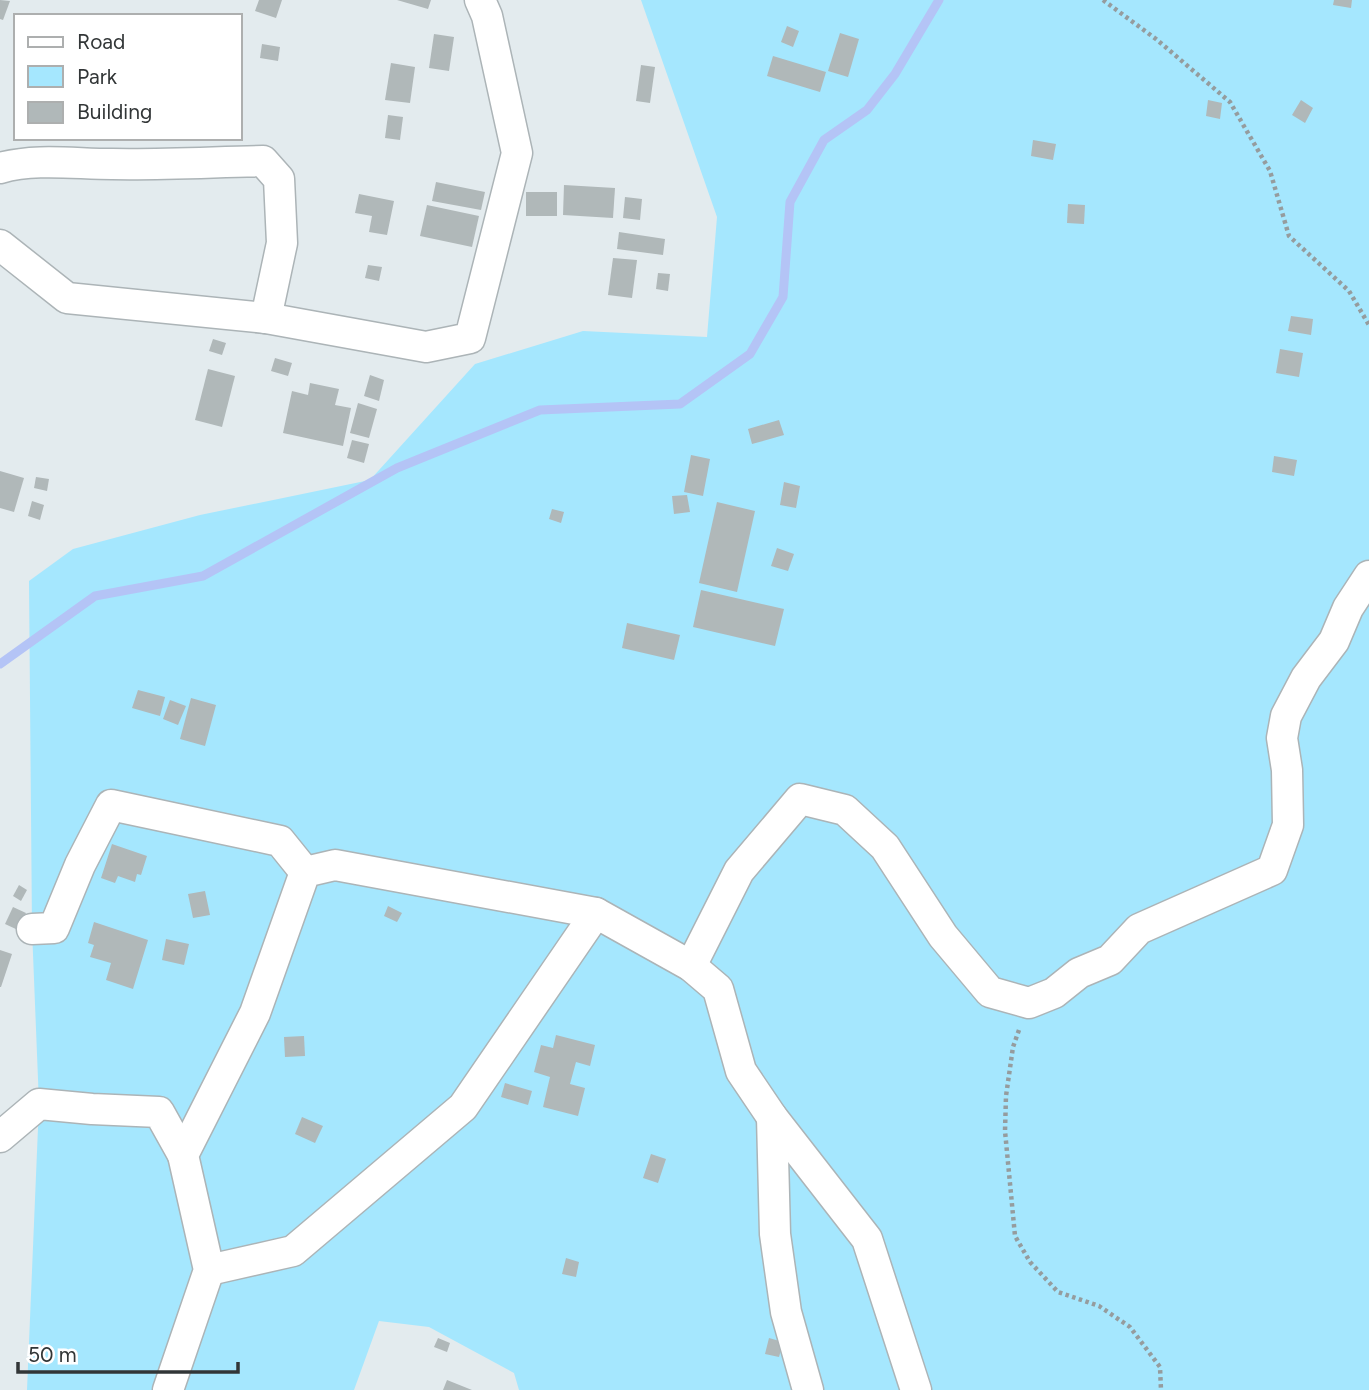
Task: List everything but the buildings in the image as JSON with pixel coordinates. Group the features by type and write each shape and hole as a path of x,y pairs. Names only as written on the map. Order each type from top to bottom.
{"street":[{"path":"0,245 67,298 266,318 426,347 470,338 517,153 480,0"},
{"path":"0,168 69,162 111,164 263,161 279,178 282,243 266,318"},
{"path":"691,966 739,871 800,799 845,810 885,847 943,936 990,992 1029,1003 1054,993 1079,973 1110,960 1139,929 1272,870 1288,825 1287,770 1282,738 1286,716 1306,678 1334,641 1348,608 1369,576"},
{"path":"32,929 54,928 80,865 111,806 280,841 305,872"},
{"path":"305,872 335,865 596,913 691,966 719,989 741,1071 772,1117 867,1239 916,1390"},
{"path":"183,1155 255,1013 305,872"},
{"path":"209,1270 293,1251 463,1107 596,913"},
{"path":"0,1136 39,1104 159,1112 183,1155 209,1270 168,1390"},
{"path":"772,1117 775,1234 786,1312 808,1390"}],"path":[{"path":"1103,0 1156,39 1230,102 1270,171 1289,236 1349,291 1369,325"},
{"path":"1029,1003 1013,1047 1006,1096 1005,1131 1015,1236 1030,1262 1059,1292 1099,1306 1130,1327 1160,1367 1161,1390"}],"green space":[{"path":"641,0 1369,0 1369,1390 519,1390 514,1373 429,1327 379,1321 354,1390 27,1390 39,1104 32,929 29,581 73,549 200,515 370,480 475,364 583,331 707,337 717,217"}],"waterway":[{"path":"0,664 95,596 203,576 397,468 540,410 680,404 750,354 783,297 790,202 824,140 867,110 895,74 939,0"}]}
